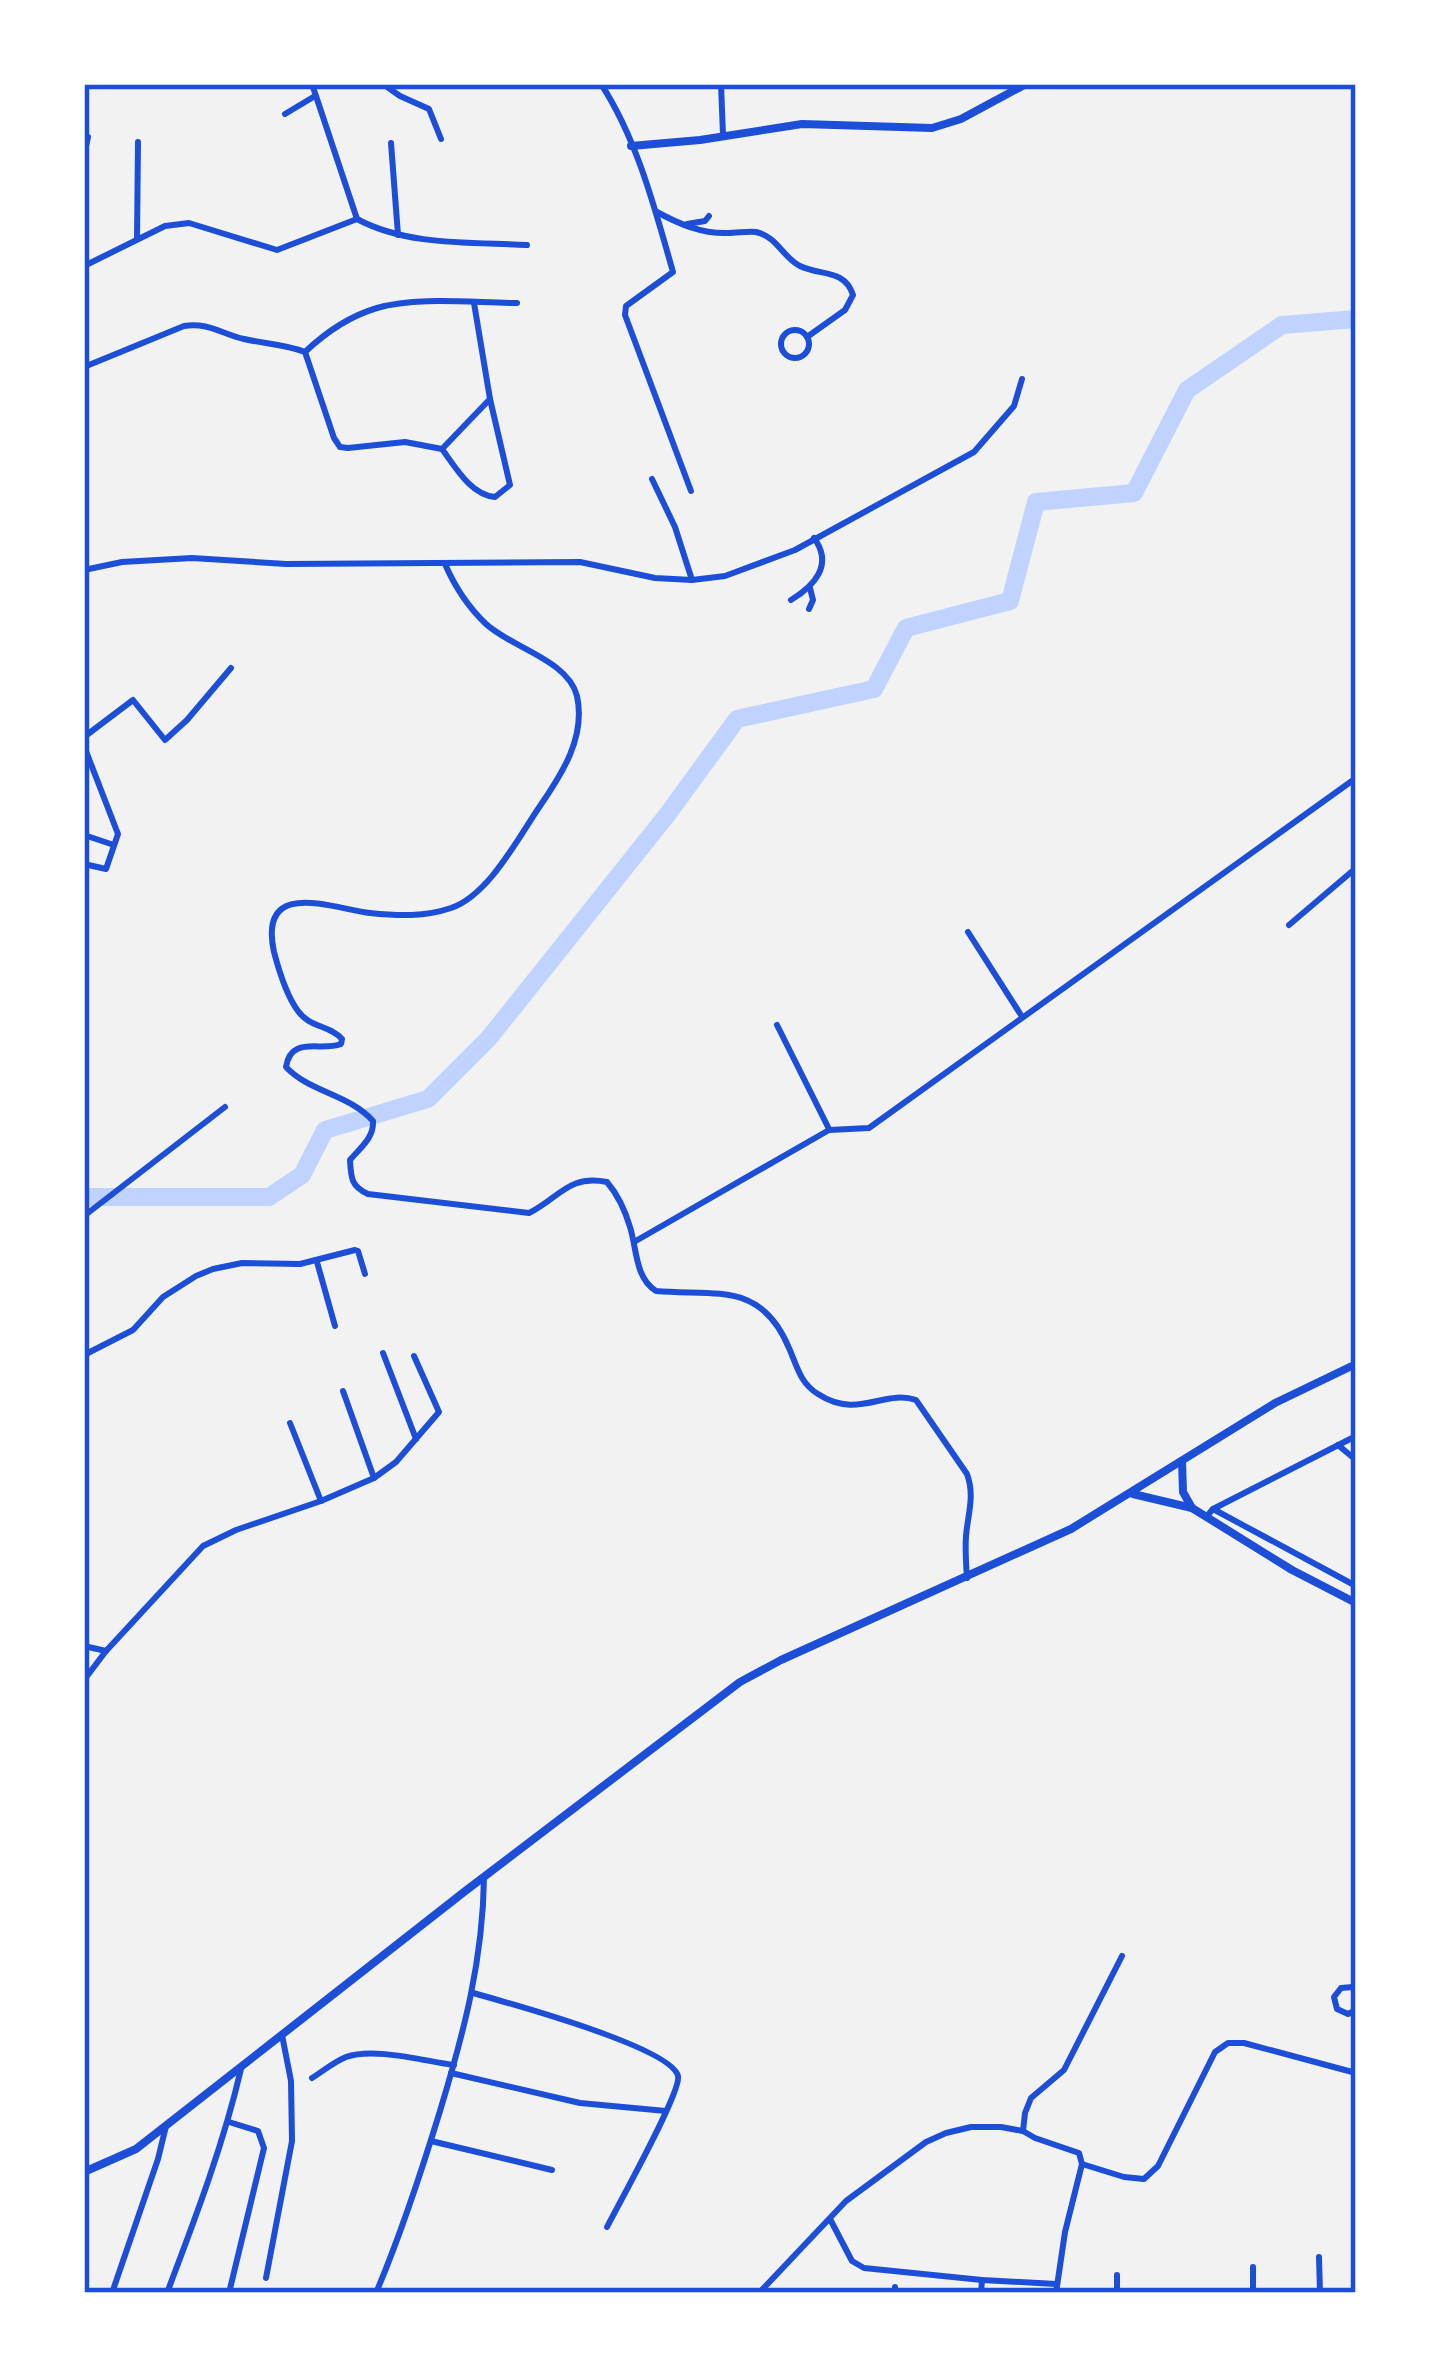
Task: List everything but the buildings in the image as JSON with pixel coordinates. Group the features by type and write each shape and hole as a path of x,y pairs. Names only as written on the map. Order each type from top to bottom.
{"main road":[{"path":"631,146 802,124 932,128 962,118 1026,84"},
{"path":"84,2173 136,2149 740,1682 1071,1529 1275,1403 1356,1364"},
{"path":"1182,1460 1183,1492 1192,1508"},
{"path":"1131,1493 1209,1513 1292,1570 1356,1603"}],"street":[{"path":"313,84 357,219 398,235 527,245"},
{"path":"383,84 429,109 441,139"},
{"path":"601,84 631,146 673,272 626,306 625,315 691,491"},
{"path":"721,84 723,135"},
{"path":"285,114 315,96"},
{"path":"84,155 88,137"},
{"path":"137,238 138,142"},
{"path":"391,143 398,235"},
{"path":"655,210 677,223 724,234 757,232 770,237 793,263 846,281 854,295 850,304 807,337"},
{"path":"677,223 693,224 709,216"},
{"path":"84,254 85,266 165,226 190,223 277,250 357,219"},
{"path":"305,352 340,446 405,442 442,449 463,478 483,496 495,497 510,485 474,302"},
{"path":"305,352 340,325 377,308 409,303 517,303"},
{"path":"84,367 200,323 251,341 305,352"},
{"path":"800,331 807,337 809,345 802,356 789,357 782,350 781,340 787,333 800,331"},
{"path":"84,570 122,562 192,558 286,564 580,562 655,578 725,575 795,550 974,452 1014,406 1022,379"},
{"path":"442,449 490,399"},
{"path":"652,479 675,527 692,580"},
{"path":"790,600 810,588 823,560 814,538"},
{"path":"445,564 457,590 488,626 572,681 578,700 577,736 566,769 488,882 456,907 418,916 365,913 324,902 290,904 278,912 272,930 277,965 299,1013 342,1039 335,1048 294,1050 286,1066 297,1078 363,1110 373,1120 374,1129 350,1160 356,1189 529,1213 576,1182 591,1178 607,1182 616,1193 644,1282 650,1288 716,1292 760,1305 776,1321 800,1378 828,1400 854,1406 904,1396 916,1400 971,1484 967,1578"},
{"path":"809,609 813,601 810,588"},
{"path":"84,864 106,869 118,835 84,742 134,700 165,740 231,668"},
{"path":"634,1242 829,1130 869,1127 1356,778"},
{"path":"84,835 114,845"},
{"path":"1289,926 1356,868"},
{"path":"968,932 1022,1016"},
{"path":"777,1025 829,1130"},
{"path":"84,1216 225,1107"},
{"path":"84,1355 133,1330 164,1297 213,1269 242,1263 317,1262 355,1250 365,1274"},
{"path":"317,1262 335,1327"},
{"path":"383,1353 416,1439"},
{"path":"84,1680 203,1546 374,1478 396,1462 439,1412 415,1356"},
{"path":"343,1391 374,1478"},
{"path":"290,1424 321,1501"},
{"path":"1209,1513 1356,1436"},
{"path":"1338,1445 1356,1460"},
{"path":"1209,1513 1356,1586"},
{"path":"84,1646 106,1651"},
{"path":"376,2293 431,2141 473,1993 484,1877"},
{"path":"1023,2131 1031,2098 1064,2070 1122,1956"},
{"path":"1356,1990 1341,1988 1334,1997 1337,2009 1348,2014 1356,2010"},
{"path":"473,1993 593,2028 674,2068 678,2083 607,2227"},
{"path":"266,2278 292,2141 291,2081 282,2035"},
{"path":"1082,2164 1124,2177 1144,2179 1151,2174 1216,2052 1228,2043 1244,2043 1356,2073"},
{"path":"312,2078 343,2058 385,2055 580,2103 666,2111"},
{"path":"167,2293 229,2122 242,2066"},
{"path":"229,2122 258,2131 264,2148 230,2293"},
{"path":"112,2293 166,2126"},
{"path":"759,2293 830,2218 862,2189 926,2142 946,2133 971,2127 1023,2131 1069,2147 1079,2153 1082,2164 1056,2288 864,2268 852,2261 830,2218"},
{"path":"431,2141 552,2170"},
{"path":"1319,2257 1320,2293"},
{"path":"1253,2267 1253,2293"},
{"path":"1117,2275 1117,2293"},
{"path":"981,2293 982,2280"}],"waterway":[{"path":"84,1197 269,1197 302,1175 325,1130 428,1099 489,1038 667,815 737,719 874,689 906,628 1010,601 1036,502 1134,493 1187,390 1282,325 1356,319"}]}
